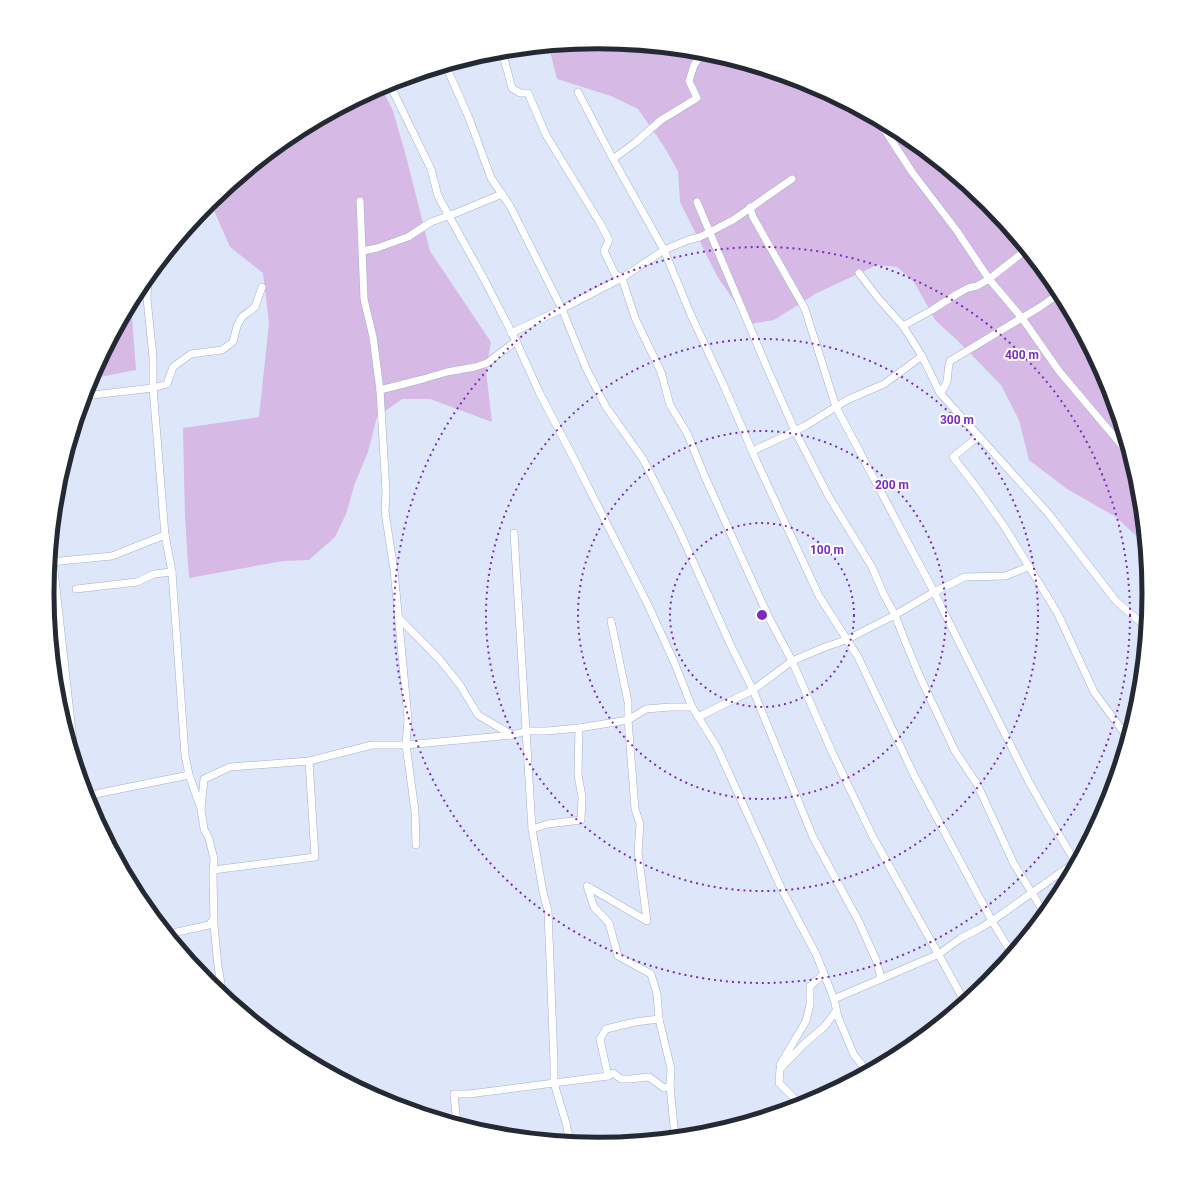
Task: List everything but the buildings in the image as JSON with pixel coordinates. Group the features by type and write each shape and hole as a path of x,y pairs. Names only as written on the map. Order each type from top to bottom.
{"street":[{"path":"504,57 512,88 520,93 528,93 546,135 609,240 604,251 615,274 622,278 636,318 661,372 670,405 687,433 705,477 766,611 792,661 832,752 873,837 963,998"},
{"path":"613,159 636,142 661,120 697,98 689,81 694,65 698,58"},
{"path":"448,71 469,118 491,178 510,206 562,309 586,368 606,407 643,459 679,530 731,646 753,690 813,837 859,922 877,962 881,979"},
{"path":"392,89 431,169 438,196 516,341 540,394 648,605 675,664 692,707 717,747 782,890 816,954 834,999 838,1018 854,1055 865,1068"},
{"path":"578,92 613,159 664,250 691,315 819,596 858,657 915,777 992,921 1010,950"},
{"path":"886,132 912,172 957,231 989,279 1022,318 1059,371 1122,446"},
{"path":"511,333 622,278 664,250 688,240 700,237 733,220 792,179"},
{"path":"363,251 377,248 408,237 431,222 502,194"},
{"path":"360,202 364,299 373,337 380,390 386,492 385,512 394,570 399,618 408,719 406,745 415,811 416,845"},
{"path":"697,202 795,431 828,497 872,567 884,595 895,615 920,677 955,751 977,784 1014,864 1042,909"},
{"path":"750,207 752,217 805,309 836,406 934,592 1028,780 1050,821 1074,858"},
{"path":"903,326 957,294 968,288 977,286 989,279 1022,253"},
{"path":"859,273 878,298 903,326 922,356 940,393 1048,513 1116,601 1141,623"},
{"path":"91,395 153,388 166,384 173,367 191,354 222,350 233,342 237,326 242,317 255,307 262,287"},
{"path":"148,288 147,299 153,357 153,388 165,535 172,572 184,755 189,775 201,809 204,829 209,839 214,859 214,925 221,987"},
{"path":"940,393 947,384 950,362 1055,297"},
{"path":"380,390 447,372 475,367 486,362 516,341"},
{"path":"753,451 805,426 847,400 884,384 922,356"},
{"path":"979,436 953,457 1004,526 1058,614 1094,692 1124,733"},
{"path":"514,532 532,829 543,892 548,911 554,1083 569,1137"},
{"path":"55,561 112,556 165,535"},
{"path":"698,717 753,690 792,661 846,640 895,615 934,592 965,577 1005,576 1028,567"},
{"path":"76,589 137,582 154,574 172,572"},
{"path":"54,587 72,734"},
{"path":"399,618 440,660 460,685 478,715 512,735"},
{"path":"611,621 628,702 635,809 640,824 638,852 647,921 587,886 594,906 609,923 618,956 651,974 657,994 659,1019 671,1069 670,1086 675,1132"},
{"path":"201,809 204,779 230,768 308,761 372,745 406,745 512,735 526,732 579,728 628,720 646,709 670,706 692,707"},
{"path":"532,829 548,824 581,820 582,797 578,775 579,728"},
{"path":"213,870 315,857 308,761"},
{"path":"92,795 189,775"},
{"path":"834,999 939,954 961,938 992,921 1070,866"},
{"path":"173,933 209,925 213,920"},
{"path":"796,1101 779,1083 780,1063 789,1052 806,1020 810,1005 810,986 824,974"},
{"path":"780,1069 803,1045 825,1026 836,1011"},
{"path":"608,1076 600,1039 606,1029 635,1022 659,1019"},
{"path":"456,1119 454,1094 469,1094 579,1081 608,1076 613,1073 621,1079 649,1076 664,1088 670,1086"}],"shaded area":[{"path":"562,50 634,50 704,59 739,68 806,90 839,105 901,141 957,184 983,208 1007,234 1051,291 1070,321 1101,385 1114,418 1132,487 1139,539 1116,517 1067,489 1029,460 1019,420 1001,385 936,321 914,282 897,267 877,265 817,293 774,320 750,324 717,276 680,202 678,171 663,145 638,109 611,96 557,79 550,51"},
{"path":"384,93 393,111 430,251 491,342 486,371 492,422 430,399 402,399 377,417 368,452 355,483 346,514 335,537 309,560 283,561 189,578 185,517 183,428 259,417 269,323 263,273 230,247 213,208 239,184 295,141 357,105"},
{"path":"132,312 136,370 99,377"}]}
